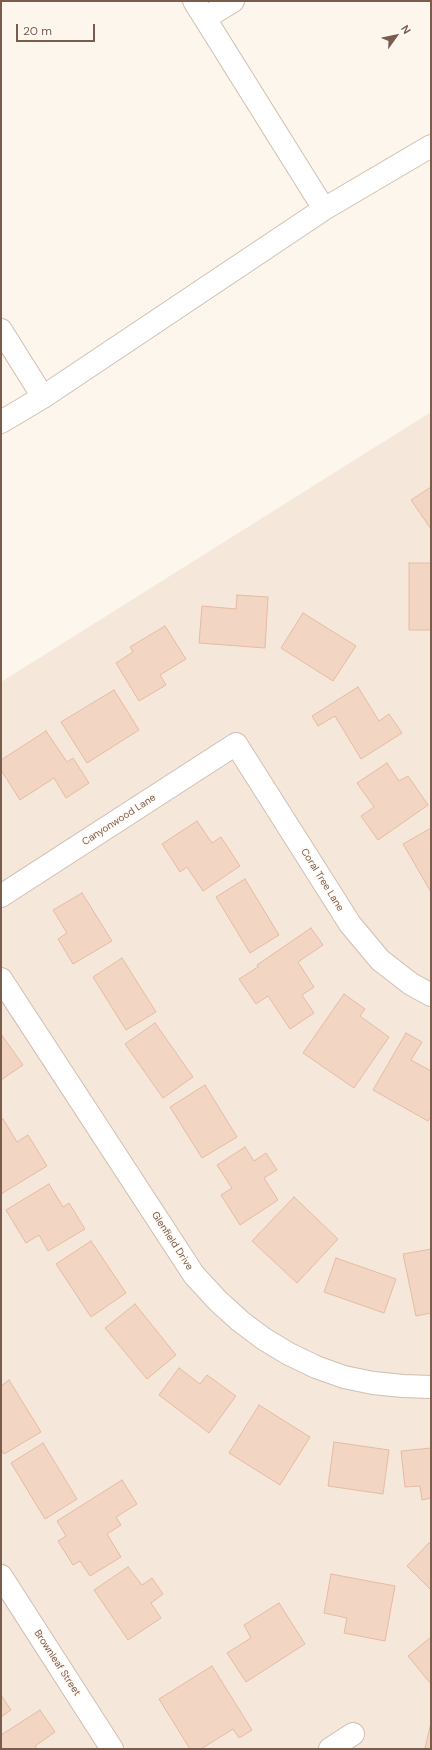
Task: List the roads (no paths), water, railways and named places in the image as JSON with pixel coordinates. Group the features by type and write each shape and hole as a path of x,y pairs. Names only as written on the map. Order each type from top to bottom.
{"street":[{"path":"233,1 199,9 324,210"},
{"path":"1,422 43,396 324,210 431,146"},
{"path":"1,330 43,396"},
{"name":"Canyonwood Lane","path":"1,896 236,744"},
{"name":"Coral Tree Lane","path":"236,744 350,924 380,960 411,984 431,995"},
{"name":"Glenfield Drive","path":"1,979 194,1275 218,1301 240,1321 264,1339 289,1354 316,1367 373,1383 431,1387"},
{"name":"Brownleaf Street","path":"1,1576 112,1749"},
{"path":"330,1749 353,1734"}]}
